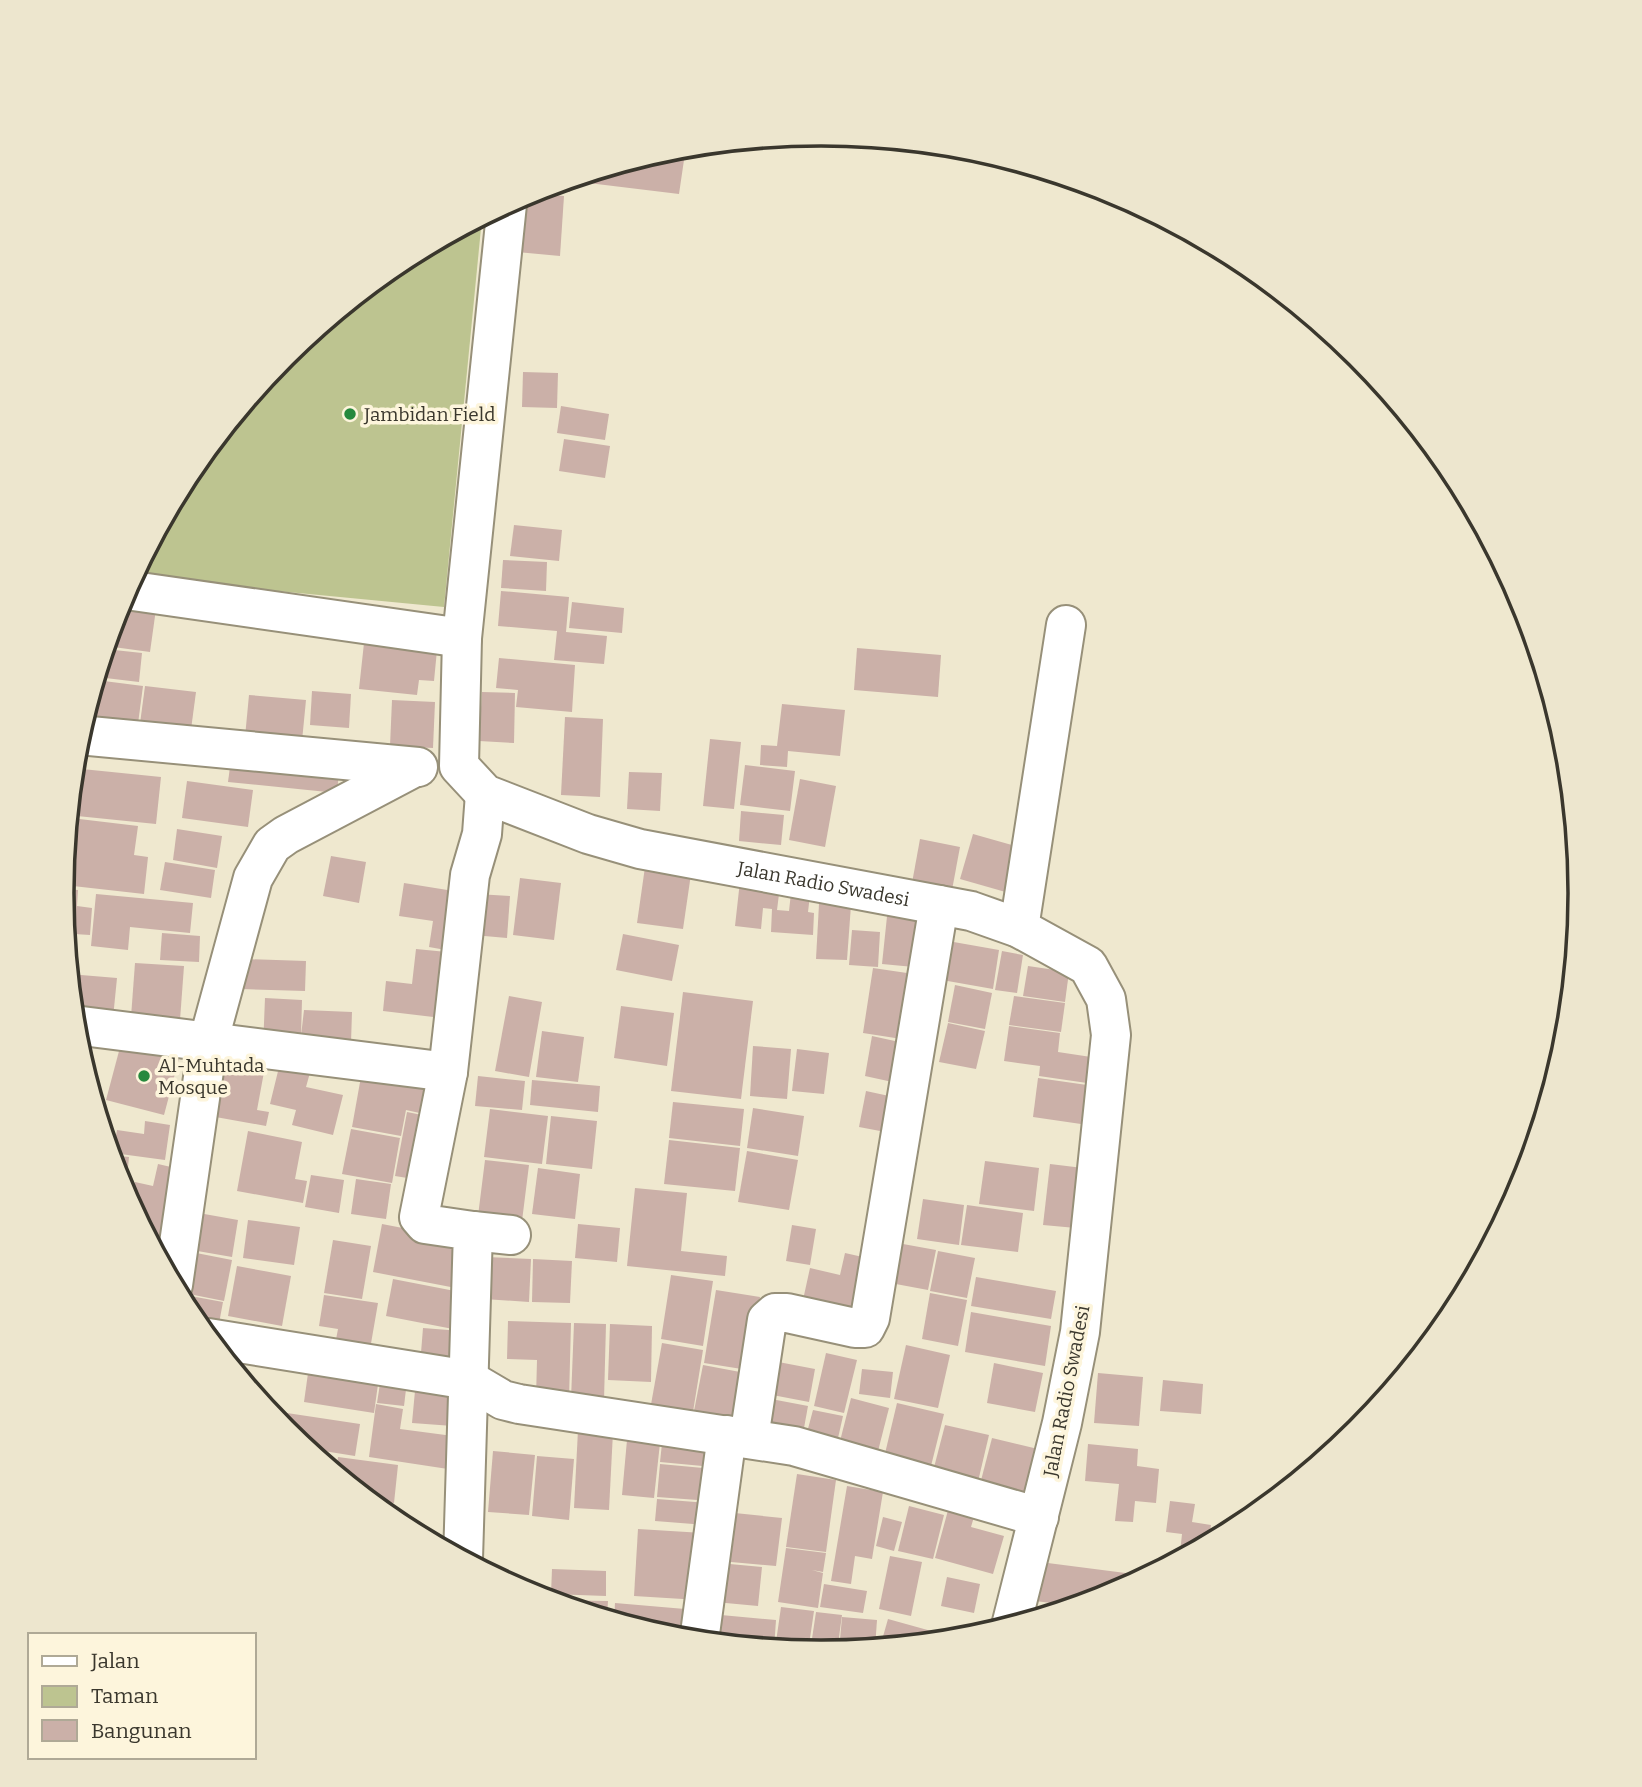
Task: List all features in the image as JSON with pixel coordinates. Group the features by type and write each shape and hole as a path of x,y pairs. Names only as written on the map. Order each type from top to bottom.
{"street":[{"path":"91,736 415,767 459,766 462,638 507,216"},
{"path":"137,592 462,638"},
{"path":"1019,928 1066,625"},
{"name":"Jalan Radio Swadesi","path":"459,766 485,794 588,834 640,849 971,911 1019,928 1088,966 1100,983 1111,1014 1085,1296 1062,1423 1014,1616"},
{"path":"175,1269 208,1043 253,878 272,845 286,835 415,767"},
{"path":"485,794 482,834 470,875 448,1072 420,1221 511,1235"},
{"path":"701,1631 738,1436 767,1320 775,1313 787,1313 864,1328 870,1318 939,905"},
{"path":"86,1027 448,1072"},
{"path":"463,1550 473,1231"},
{"path":"222,1340 469,1380 503,1400 519,1404 738,1436 834,1456 1039,1517"}],"green space":[{"name":"Jambidan Field","path":"481,228 444,607 144,578 199,478 228,438 292,365 366,300 447,246"}],"building":[{"path":"679,159 684,160 679,194 590,183"},
{"path":"556,195 564,196 560,256 517,252 520,210"},
{"path":"523,372 558,373 557,408 522,407"},
{"path":"561,406 609,414 605,440 557,433"},
{"path":"564,439 610,446 605,478 559,471"},
{"path":"514,525 562,530 559,561 510,556"},
{"path":"503,560 547,562 546,591 501,588"},
{"path":"501,591 569,597 566,632 607,636 604,664 554,660 557,631 498,626"},
{"path":"572,602 624,608 622,633 569,628"},
{"path":"131,606 156,609 150,652 115,647"},
{"path":"364,643 437,650 434,681 419,680 417,695 359,689"},
{"path":"857,648 941,655 938,697 854,690"},
{"path":"114,650 142,653 139,682 106,678"},
{"path":"499,658 575,665 572,712 516,707 518,690 496,688"},
{"path":"105,681 143,686 137,731 93,725"},
{"path":"145,686 196,692 190,737 139,731"},
{"path":"312,691 351,694 349,728 310,725"},
{"path":"482,692 515,693 514,743 479,741"},
{"path":"249,695 306,700 302,741 245,737"},
{"path":"392,700 435,702 433,748 390,746"},
{"path":"782,704 845,710 840,756 788,751 787,767 760,765 761,745 777,746"},
{"path":"565,717 603,719 600,797 561,795"},
{"path":"710,739 741,742 734,809 703,806"},
{"path":"232,752 340,762 337,793 228,782"},
{"path":"745,765 795,771 790,811 740,805"},
{"path":"84,769 161,777 156,824 78,816"},
{"path":"629,772 662,773 660,811 627,809"},
{"path":"800,779 836,786 825,847 789,840"},
{"path":"187,781 253,790 248,827 182,818"},
{"path":"741,811 784,815 781,845 739,841"},
{"path":"78,819 138,826 134,855 148,857 144,894 74,886"},
{"path":"177,829 222,836 217,868 173,860"},
{"path":"973,834 1022,848 1009,893 960,879"},
{"path":"920,839 960,847 952,890 912,883"},
{"path":"331,856 366,862 359,903 323,896"},
{"path":"646,860 692,867 683,929 637,923"},
{"path":"165,862 215,870 211,898 160,890"},
{"path":"520,878 561,883 554,940 513,935"},
{"path":"740,881 780,886 777,910 789,911 791,893 810,895 808,912 814,913 813,935 771,932 772,909 763,908 761,929 735,926"},
{"path":"404,883 466,893 457,952 429,947 433,921 399,916"},
{"path":"74,890 78,890 77,906 92,908 90,935 75,934"},
{"path":"96,894 193,903 190,933 130,927 128,950 91,946"},
{"path":"477,894 510,896 507,938 473,935"},
{"path":"819,904 851,905 847,960 816,959"},
{"path":"888,907 921,911 914,967 882,964"},
{"path":"852,930 880,932 878,967 849,965"},
{"path":"162,933 200,936 199,962 160,960"},
{"path":"623,934 679,945 672,981 616,970"},
{"path":"948,941 999,950 993,989 942,980"},
{"path":"416,949 457,953 450,1019 383,1011 386,981 412,984"},
{"path":"1002,951 1023,955 1017,993 995,990"},
{"path":"243,959 306,961 305,991 242,989"},
{"path":"135,963 184,966 180,1020 131,1017"},
{"path":"1028,966 1069,972 1065,1002 1023,996"},
{"path":"873,968 907,973 904,992 914,994 908,1040 863,1033"},
{"path":"78,975 117,978 113,1018 84,1016"},
{"path":"955,985 992,993 985,1029 948,1022"},
{"path":"683,992 753,1001 741,1099 671,1091"},
{"path":"509,996 542,1002 529,1077 495,1071"},
{"path":"1014,996 1065,1003 1061,1032 1009,1025"},
{"path":"265,998 302,1000 301,1036 304,1010 352,1012 351,1043 263,1048"},
{"path":"621,1006 674,1013 667,1066 614,1058"},
{"path":"948,1023 985,1031 976,1069 939,1062"},
{"path":"1009,1026 1060,1033 1058,1052 1091,1057 1087,1083 1039,1076 1040,1066 1004,1061"},
{"path":"542,1031 584,1037 578,1082 536,1077"},
{"name":"Al-Muhtada Mosque","path":"123,1036 181,1051 164,1115 106,1100"},
{"path":"872,1036 904,1043 897,1083 865,1076"},
{"path":"753,1046 791,1049 787,1099 750,1096"},
{"path":"797,1049 829,1053 824,1094 792,1091"},
{"path":"280,1063 311,1069 306,1087 343,1095 333,1135 292,1125 296,1110 270,1104"},
{"path":"219,1064 264,1072 257,1110 269,1112 266,1126 210,1116"},
{"path":"362,1071 444,1086 438,1117 406,1110 401,1136 352,1127"},
{"path":"478,1076 525,1081 522,1110 475,1106"},
{"path":"1038,1078 1087,1085 1081,1124 1033,1117"},
{"path":"532,1080 600,1086 598,1112 530,1105"},
{"path":"866,1091 903,1099 896,1134 859,1127"},
{"path":"673,1102 744,1109 740,1146 669,1138"},
{"path":"753,1108 804,1116 798,1156 747,1148"},
{"path":"490,1109 548,1116 542,1164 484,1157"},
{"path":"407,1112 437,1118 426,1181 395,1176"},
{"path":"551,1116 597,1121 592,1169 546,1164"},
{"path":"145,1121 170,1125 165,1160 120,1154 115,1140 117,1130 144,1134"},
{"path":"351,1129 400,1138 392,1183 342,1174"},
{"path":"248,1131 302,1142 295,1179 307,1181 303,1203 237,1191"},
{"path":"669,1140 740,1148 735,1191 664,1184"},
{"path":"747,1151 798,1160 789,1210 738,1202"},
{"path":"121,1156 129,1157 127,1173"},
{"path":"485,1160 529,1165 521,1229 477,1224"},
{"path":"985,1161 1039,1168 1034,1211 979,1204"},
{"path":"158,1164 184,1170 169,1239 158,1237 134,1188 135,1182 153,1186"},
{"path":"1050,1164 1083,1168 1076,1228 1043,1225"},
{"path":"538,1168 580,1174 575,1219 532,1214"},
{"path":"311,1175 344,1180 339,1213 305,1207"},
{"path":"356,1179 391,1184 386,1219 351,1214"},
{"path":"635,1188 687,1193 681,1251 727,1256 725,1276 627,1266"},
{"path":"923,1199 964,1205 959,1245 917,1239"},
{"path":"967,1205 1023,1213 1018,1252 961,1245"},
{"path":"193,1212 238,1220 232,1257 186,1249"},
{"path":"248,1220 300,1227 294,1265 243,1258"},
{"path":"382,1224 470,1241 461,1289 373,1272"},
{"path":"578,1224 620,1228 617,1262 575,1258"},
{"path":"792,1225 816,1229 810,1265 786,1261"},
{"path":"333,1240 371,1246 362,1299 324,1293"},
{"path":"892,1242 936,1250 928,1290 885,1282"},
{"path":"186,1251 232,1260 224,1301 190,1294 181,1279"},
{"path":"938,1251 975,1258 967,1298 930,1291"},
{"path":"845,1253 876,1260 862,1323 801,1309 810,1268 840,1275"},
{"path":"486,1257 531,1259 529,1302 484,1299"},
{"path":"533,1259 572,1261 570,1303 532,1302"},
{"path":"237,1266 291,1276 282,1326 228,1316"},
{"path":"671,1275 713,1281 703,1346 661,1339"},
{"path":"976,1277 1056,1291 1051,1319 971,1306"},
{"path":"393,1279 460,1292 453,1329 386,1316"},
{"path":"716,1290 760,1297 748,1370 704,1363"},
{"path":"930,1293 967,1300 958,1346 922,1339"},
{"path":"324,1295 378,1303 369,1355 334,1350 338,1329 319,1326"},
{"path":"191,1296 223,1302 217,1334"},
{"path":"971,1312 1051,1326 1045,1366 965,1352"},
{"path":"508,1321 571,1323 569,1399 536,1398 537,1360 507,1359"},
{"path":"574,1323 606,1324 604,1400 571,1399"},
{"path":"610,1324 652,1326 651,1382 608,1380"},
{"path":"423,1328 461,1331 458,1369 420,1365"},
{"path":"662,1343 703,1350 692,1418 650,1410"},
{"path":"906,1345 950,1355 938,1408 894,1399"},
{"path":"826,1353 857,1360 844,1413 814,1406"},
{"path":"768,1360 815,1369 809,1402 762,1393"},
{"path":"994,1363 1043,1373 1035,1412 987,1403"},
{"path":"703,1365 756,1375 747,1426 693,1416"},
{"path":"309,1366 379,1377 374,1413 304,1402"},
{"path":"862,1369 893,1372 890,1398 859,1394"},
{"path":"1098,1373 1143,1377 1139,1426 1094,1423"},
{"path":"381,1377 407,1381 404,1406 377,1403"},
{"path":"416,1380 457,1384 453,1426 412,1423"},
{"path":"1163,1380 1203,1384 1201,1414 1160,1411"},
{"path":"761,1397 808,1406 802,1439 755,1431"},
{"path":"851,1398 889,1408 877,1455 839,1445"},
{"path":"897,1403 944,1414 929,1474 883,1462"},
{"path":"376,1404 403,1409 400,1429 453,1436 448,1469 369,1457"},
{"path":"813,1410 843,1416 836,1447 805,1440"},
{"path":"283,1412 360,1424 355,1456 322,1451"},
{"path":"945,1425 989,1435 976,1490 931,1479"},
{"path":"578,1430 613,1432 609,1510 574,1508"},
{"path":"663,1434 715,1439 713,1467 660,1462"},
{"path":"992,1438 1038,1449 1024,1503 978,1492"},
{"path":"627,1440 660,1443 654,1498 622,1495"},
{"path":"1088,1444 1138,1449 1137,1466 1159,1469 1156,1503 1135,1501 1133,1522 1115,1521 1119,1484 1085,1481"},
{"path":"493,1451 535,1455 529,1515 488,1512"},
{"path":"537,1456 574,1459 569,1520 532,1516"},
{"path":"338,1457 398,1465 394,1503 388,1503 337,1464"},
{"path":"660,1464 714,1469 711,1501 657,1497"},
{"path":"797,1474 836,1480 826,1552 786,1547"},
{"path":"847,1486 883,1492 872,1559 855,1556 851,1584 831,1581"},
{"path":"657,1499 708,1503 706,1525 655,1521"},
{"path":"1170,1501 1195,1504 1192,1522 1211,1525 1210,1532 1180,1549 1182,1534 1166,1532"},
{"path":"950,1503 976,1510 971,1527 1004,1536 993,1574 935,1558"},
{"path":"909,1506 944,1515 933,1559 898,1551"},
{"path":"725,1512 782,1518 776,1566 720,1561"},
{"path":"883,1517 902,1522 894,1551 876,1546"},
{"path":"638,1529 703,1533 699,1600 634,1596"},
{"path":"786,1548 826,1553 823,1572 812,1570 823,1573 818,1608 778,1602"},
{"path":"890,1556 922,1562 911,1616 879,1609"},
{"path":"1040,1562 1130,1574 1054,1603 1035,1601"},
{"path":"719,1563 762,1567 758,1606 715,1602"},
{"path":"552,1569 606,1571 606,1596 563,1594 551,1590"},
{"path":"947,1577 980,1584 974,1613 941,1606"},
{"path":"824,1584 867,1591 863,1613 820,1607"},
{"path":"580,1601 608,1601 608,1609"},
{"path":"615,1603 685,1609 683,1628 628,1616 615,1612"},
{"path":"781,1607 814,1611 810,1641 776,1639"},
{"path":"816,1612 842,1615 839,1640 812,1641"},
{"path":"721,1615 776,1620 775,1639 719,1634"},
{"path":"842,1617 877,1620 876,1639 840,1640"},
{"path":"888,1619 936,1632 919,1635 883,1638"}],"place":[{"name":"Jambidan Field","path":"350,414"},
{"name":"Al-Muhtada Mosque","path":"144,1076"}]}
